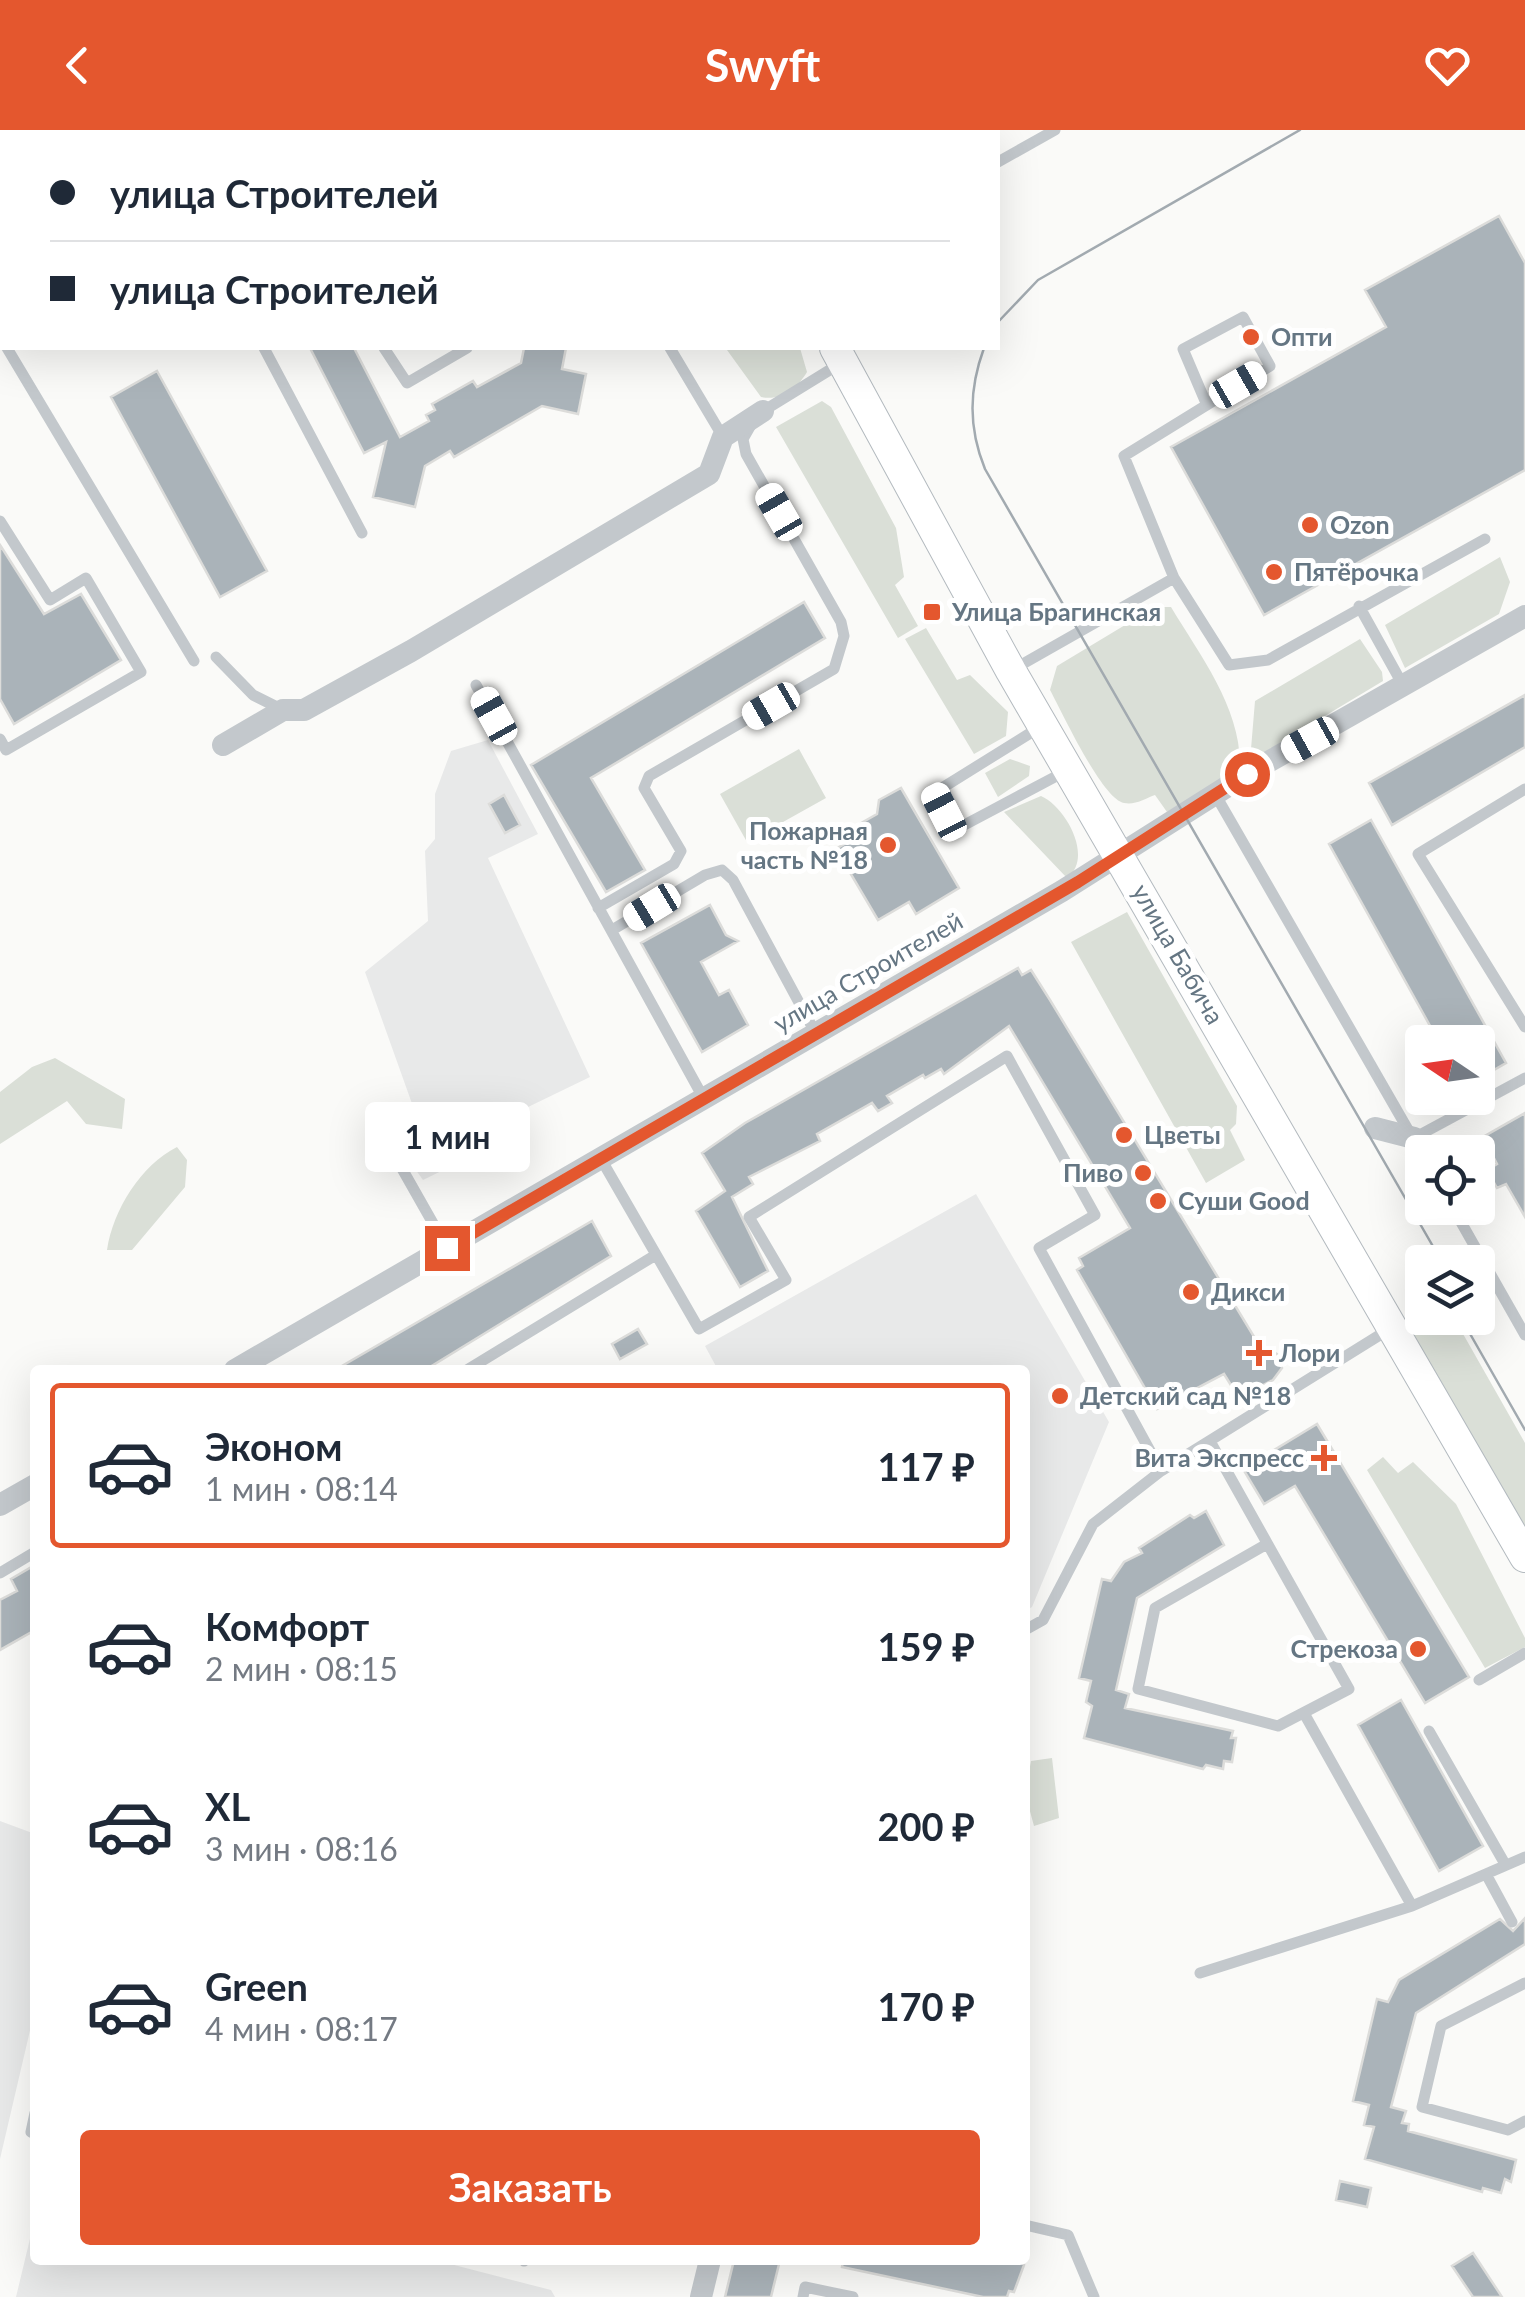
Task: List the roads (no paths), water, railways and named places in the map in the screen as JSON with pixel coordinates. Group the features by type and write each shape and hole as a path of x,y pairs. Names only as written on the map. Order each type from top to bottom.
{"street":[{"name":"улица Бабича","path":"839,355 1012,671 1525,1557"},
{"path":"223,745 283,710 304,710 709,474 723,438 762,411"},
{"name":"улица Строителей","path":"243,1365 816,1034 1120,855 1215,794 1525,616"},
{"path":"1375,1128 1405,1141"},
{"path":"0,1506 30,1488"},
{"path":"701,2297 709,2265"}],"lane":[{"path":"1000,161 1055,130"},
{"path":"1206,403 1183,349 1244,318 1270,366 1124,456 1174,578 1228,665 1268,660 1358,606 1486,539"},
{"path":"8,350 194,661"},
{"path":"265,350 362,533"},
{"path":"385,350 406,383 464,350"},
{"path":"671,350 723,438"},
{"path":"598,908 674,864 681,850 644,788 649,776 834,669 844,636 842,622 746,454 744,440 762,411 839,355"},
{"path":"0,521 50,600 86,578 141,672 6,750 0,739"},
{"path":"1012,671 1174,578"},
{"path":"1358,606 1404,688"},
{"path":"216,657 254,695 283,710"},
{"path":"476,685 704,1099"},
{"path":"1043,725 934,793 953,831 1069,770"},
{"path":"1525,789 1418,854 1525,1027"},
{"path":"1215,794 1412,1135"},
{"path":"612,930 706,875 722,870 733,880 816,1034"},
{"path":"601,1159 699,1330 786,1280 749,1217 1006,1056 1095,1215 1040,1248 1161,1471"},
{"path":"1435,1135 1525,1078"},
{"path":"379,1128 447,1248"},
{"path":"1463,1225 1525,1335"},
{"path":"475,1365 654,1256"},
{"path":"1030,1627 1043,1620 1093,1524 1161,1471 1394,1326"},
{"path":"1211,1443 1348,1689 1278,1726 1138,1689 1156,1608 1267,1544"},
{"path":"0,1573 30,1555"},
{"path":"1479,1680 1525,1653"},
{"path":"1305,1715 1412,1906"},
{"path":"1429,1732 1505,1864"},
{"path":"1200,1973 1412,1906 1525,1857"},
{"path":"1486,1874 1512,1922"},
{"path":"1525,1983 1441,2026 1422,2106 1508,2130 1525,2120"},
{"path":"1030,2225 1068,2235 1094,2297"},
{"path":"803,2297 805,2287 853,2297"}],"tram line":[{"path":"1000,320 1038,280 1300,130"},
{"path":"983,350 972,408 985,469 1432,1245"},
{"path":"1471,1335 1525,1430"}],"place":[{"name":"Опти","path":"1251,337"},
{"name":"Ozon","path":"1310,525"},
{"name":"Пятёрочка","path":"1274,572"},
{"name":"Улица Брагинская","path":"932,612"},
{"name":"Пожарная часть №18","path":"888,845"},
{"name":"Цветы","path":"1124,1135"},
{"name":"Пиво","path":"1143,1173"},
{"name":"Суши Good","path":"1158,1201"},
{"name":"Дикси","path":"1191,1292"},
{"name":"Лори","path":"1259,1353"},
{"name":"Детский сад №18","path":"1060,1396"},
{"name":"Вита Экспресс","path":"1324,1458"},
{"name":"Стрекоза","path":"1418,1649"}]}
